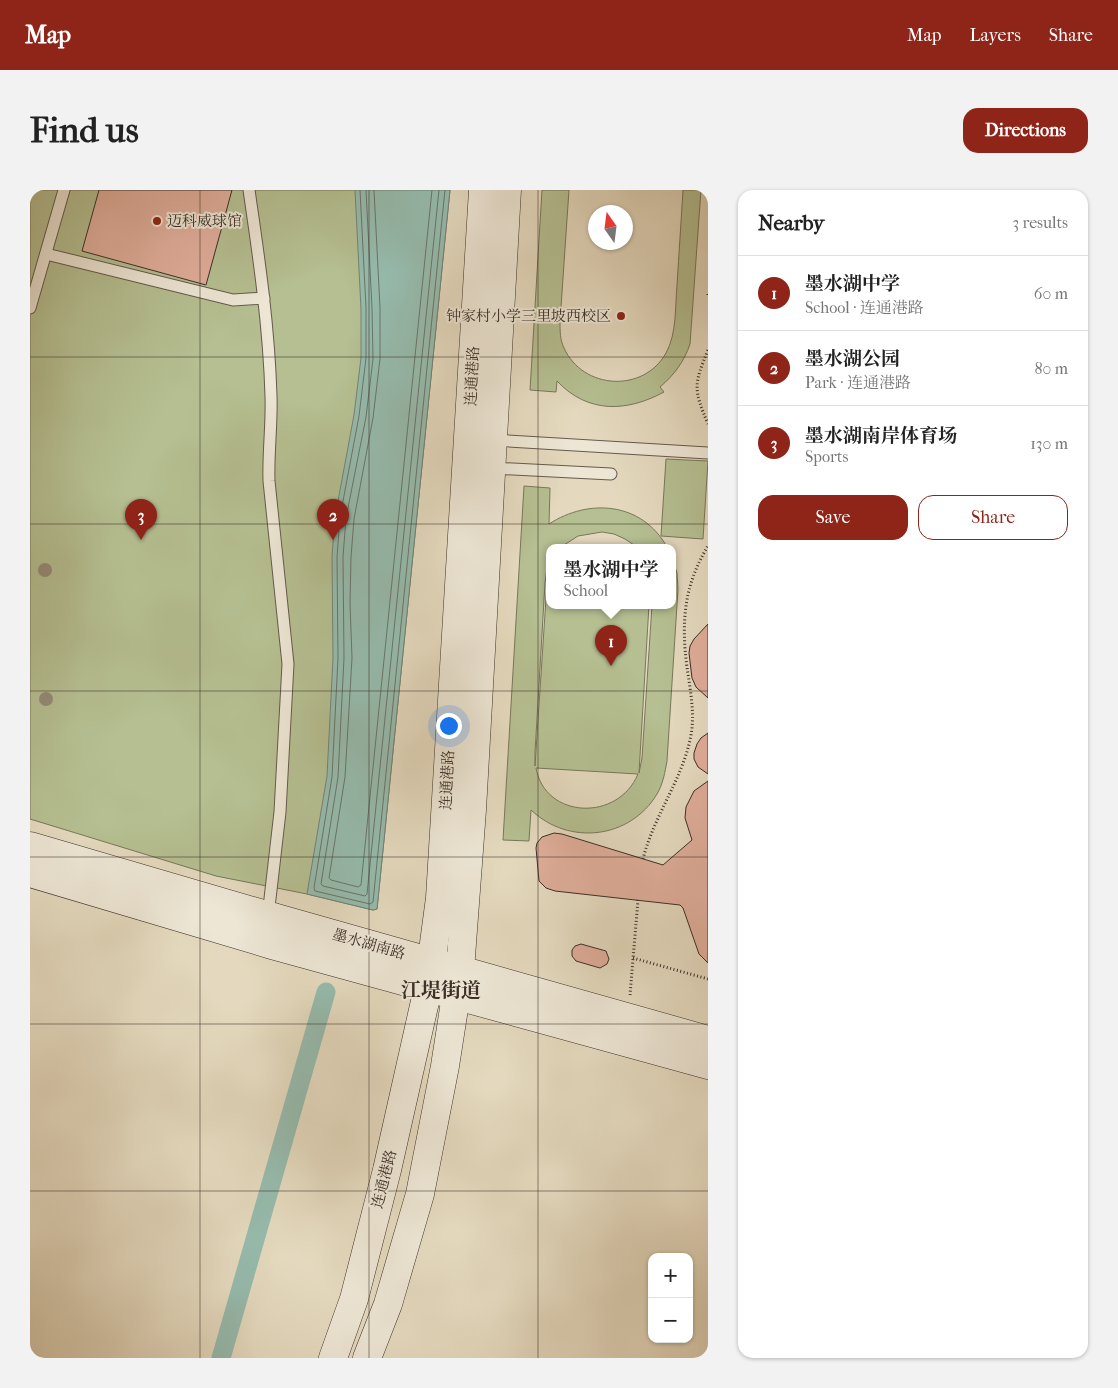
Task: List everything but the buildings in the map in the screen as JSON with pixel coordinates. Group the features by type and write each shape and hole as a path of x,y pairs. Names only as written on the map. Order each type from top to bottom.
{"street":[{"name":"连通港路","path":"333,1358 354,1299 385,1180 428,988 432,962 440,898 483,190"},
{"name":"连通港路","path":"367,1358 388,1304 420,1194 445,1066 458,983 472,810 507,190"},
{"name":"墨水湖南路","path":"30,846 432,962 458,983 708,1065"},
{"name":"墨水湖南路","path":"30,873 272,945 428,988 458,983 629,1018 708,1040"}],"lane":[{"path":"30,308 64,190"},
{"path":"249,190 264,298 271,398 268,452 269,481 288,664 274,917"},
{"path":"46,254 233,300 264,298"},
{"path":"493,440 708,453"},
{"path":"491,468 611,474"}],"path":[{"path":"707,190 708,199"},
{"path":"708,350 699,369 696,382 701,408 708,424"},
{"path":"707,547 708,555"},
{"path":"643,859 647,842 683,765 691,735 692,713 685,648 685,614 688,589 694,570 707,547"},
{"path":"629,1018 638,900"},
{"path":"633,958 708,979"}],"shaded area":[{"path":"30,190 450,190 377,909 373,910 307,894 216,876 30,819"},
{"path":"542,190 569,190 560,322 560,335 564,348 573,362 585,372 599,379 614,381 629,380 643,375 656,366 670,345 675,320 683,190 701,190 690,344 678,368 660,387 664,392 636,403 608,406 582,399 569,392 557,381 556,392 530,390"},
{"path":"666,459 708,461 703,539 661,536"},
{"path":"524,486 550,488 549,524 581,510 597,508 614,509 629,513 644,521 656,532 665,544 632,544 614,534 602,532 578,536 566,544 546,544 546,576 535,766 546,598 546,609 649,609 639,773 642,758 652,609 676,609 676,570 678,589 667,761 657,794 645,809 631,821 615,828 598,832 580,833 563,829 546,821 531,810 529,841 503,840","holes":["536,768 638,774 628,790 615,800 599,807 583,808 567,805 553,797 542,785"]}],"water":[{"path":"355,190 450,190 377,909 373,910 307,894 327,776 333,658 332,556 335,517 354,415 361,358 361,309"}],"waterway":[{"path":"221,1358 326,992"}],"place":[{"name":"迈科威球馆","path":"157,221"},
{"name":"钟家村小学三里坡西校区","path":"621,316"},
{"name":"墨水湖南岸体育场","path":"141,540"},
{"name":"墨水湖公园","path":"333,540"},
{"name":"墨水湖中学","path":"611,666"}],"district":[{"name":"江堤街道","path":"441,990"}]}
